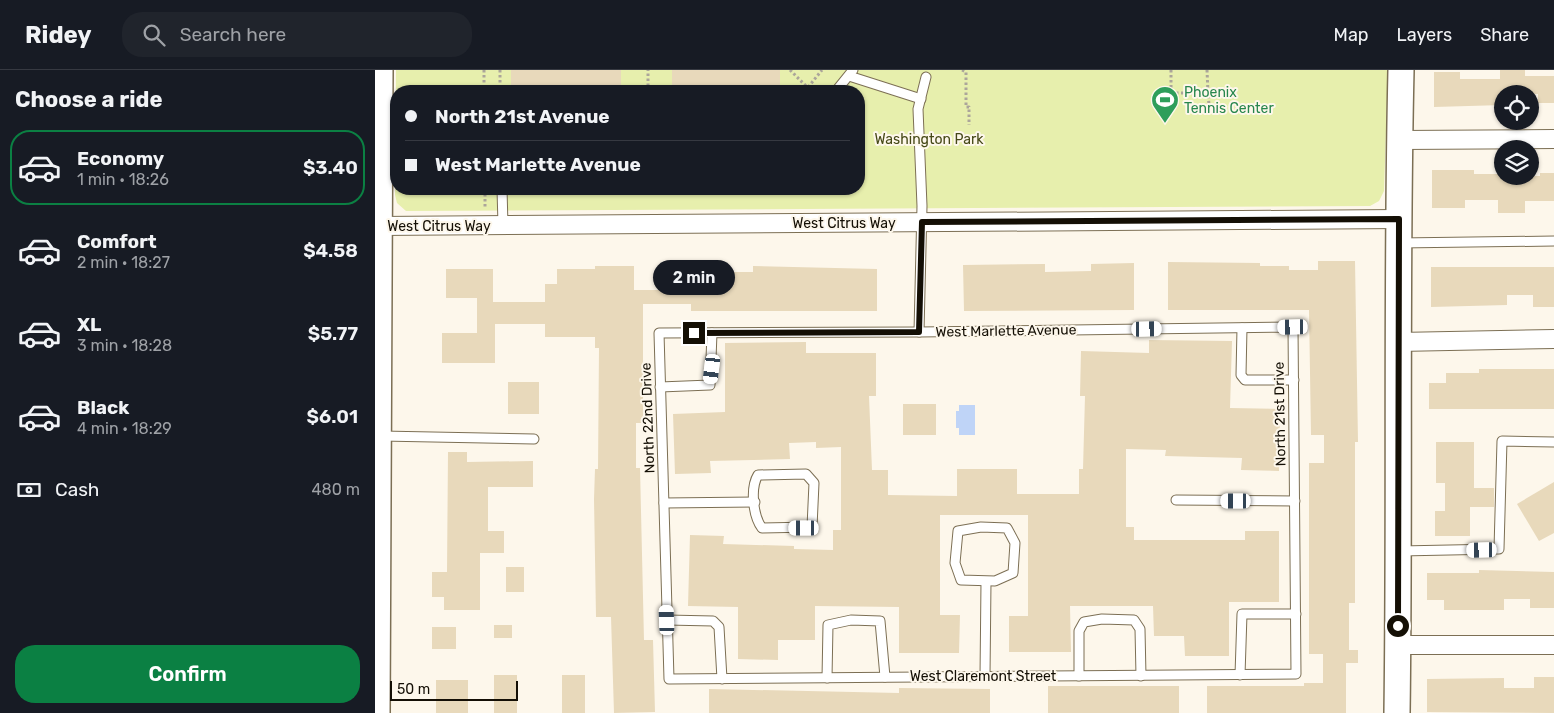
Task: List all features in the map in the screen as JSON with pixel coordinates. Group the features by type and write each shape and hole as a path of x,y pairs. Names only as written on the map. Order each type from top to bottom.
{"street":[{"path":"377,713 376,462 378,436 380,70"},
{"path":"1397,713 1399,140 1401,70"},
{"path":"1399,140 1554,139"},
{"name":"West Citrus Way","path":"379,226 1399,219"},
{"path":"1398,342 1554,339"},
{"path":"1398,645 1554,645"}],"lane":[{"path":"841,85 851,73 921,99"},
{"path":"919,332 922,222 918,109 926,77"},
{"path":"503,195 503,225"},
{"path":"1399,244 1554,241"},
{"name":"West Marlette Avenue","path":"659,333 1293,327"},
{"name":"North 21st Drive","path":"1293,327 1296,674"},
{"path":"1242,328 1241,375 1245,380 1294,380"},
{"name":"North 22nd Drive","path":"659,333 669,679"},
{"path":"660,387 710,385 712,333"},
{"path":"378,436 534,438"},
{"path":"1399,551 1499,549 1502,441 1554,442"},
{"path":"806,474 814,483 812,527 762,528 755,519 755,502 754,482 758,475 806,474"},
{"path":"1176,500 1295,501"},
{"path":"664,504 755,502"},
{"path":"981,527 1007,528 1015,543 1013,573 985,582 961,580 955,563 958,530 981,527"},
{"path":"985,582 985,676"},
{"path":"1240,675 1242,614 1296,614"},
{"path":"1079,676 1079,631 1084,622 1102,619 1134,620 1140,628 1141,676"},
{"path":"667,620 713,621 719,627 722,679"},
{"path":"827,678 828,625 851,620 880,621 885,677"},
{"name":"West Claremont Street","path":"669,679 1296,674"}],"path":[{"path":"483,70 484,85"},
{"path":"500,70 500,85"},
{"path":"648,70 648,85"},
{"path":"791,70 805,85"},
{"path":"810,85 822,70"},
{"path":"962,70 966,72 966,107 969,107 969,125"},
{"path":"1171,70 1171,107"},
{"path":"1207,70 1209,104"},
{"path":"1171,93 1209,93"},
{"path":"485,195 485,208"}],"green space":[{"name":"Washington Park","path":"396,70 1388,70 1384,191 1379,201 1370,206 406,211 397,203 395,195 865,195 865,85 396,85"}],"water":[{"path":"959,405 975,405 975,435 959,435 959,428 956,428 956,411 959,411"}],"building":[{"path":"511,70 621,70 621,85 511,85"},
{"path":"672,70 780,70 780,85 672,85"},
{"path":"1500,70 1525,70 1525,76 1554,76 1554,103 1539,103 1539,85 1494,85 1494,105 1434,107 1434,72 1460,72 1460,79 1500,79"},
{"path":"1432,170 1474,170 1474,174 1494,174 1494,185 1539,185 1540,173 1554,173 1554,201 1525,201 1525,213 1498,213 1498,200 1465,200 1465,208 1432,208"},
{"path":"1318,261 1355,261 1358,442 1355,442 1355,603 1349,603 1349,650 1358,650 1358,663 1346,663 1346,713 1207,713 1207,686 1304,686 1304,683 1323,683 1323,654 1309,654 1309,463 1324,463 1324,435 1311,435 1309,310 1168,310 1168,262 1260,263 1260,266 1289,266 1289,270 1318,270"},
{"path":"1134,263 1134,310 964,311 963,265 1045,264 1045,272 1091,271 1091,264"},
{"path":"595,266 634,266 634,290 666,290 666,272 753,272 753,266 877,269 877,311 691,311 691,304 643,304 643,423 636,423 636,468 640,468 644,640 653,640 655,712 614,713 611,617 596,617 594,499 595,469 598,469 599,348 595,348 595,337 545,337 545,324 495,324 495,363 442,363 442,333 477,333 477,298 446,298 446,269 493,269 493,302 545,302 545,284 557,284 557,269 595,269"},
{"path":"1431,267 1554,267 1554,307 1533,307 1533,295 1507,295 1507,305 1431,307"},
{"path":"1149,340 1232,341 1230,408 1280,409 1279,471 1241,470 1242,458 1165,456 1166,450 1126,449 1126,527 1134,527 1134,540 1245,540 1245,531 1279,531 1279,602 1229,602 1229,656 1185,656 1184,636 1154,636 1153,606 1070,606 1071,652 1009,652 1009,616 1028,616 1028,515 940,515 940,615 960,615 959,653 899,653 899,607 815,606 815,640 778,640 778,660 738,659 738,607 688,606 690,535 724,536 723,544 794,546 794,549 833,550 833,530 841,530 841,447 816,448 816,442 789,443 790,459 710,461 711,473 675,474 673,414 725,412 725,343 806,342 806,353 876,353 876,396 869,396 872,470 888,470 888,495 957,496 957,469 1017,469 1017,494 1079,494 1079,469 1083,469 1085,396 1080,396 1081,351 1149,353"},
{"path":"1479,369 1554,369 1554,409 1429,409 1429,383 1446,383 1446,373 1479,373"},
{"path":"508,382 539,382 539,414 508,414"},
{"path":"903,404 936,404 936,435 903,435"},
{"path":"1436,442 1474,442 1474,488 1494,488 1494,507 1470,507 1470,536 1435,536 1435,511 1445,511 1445,483 1436,483"},
{"path":"448,452 467,452 467,462 533,461 533,487 488,487 488,531 504,531 504,553 480,553 480,610 444,610 444,597 432,597 432,572 447,572"},
{"path":"1554,482 1554,533 1539,541 1517,504"},
{"path":"506,567 524,567 524,592 506,592"},
{"path":"1479,570 1554,572 1554,608 1530,608 1530,599 1504,599 1504,610 1444,610 1444,600 1427,600 1427,573 1479,573"},
{"path":"494,625 512,625 512,638 494,638"},
{"path":"432,627 456,627 456,649 432,649"},
{"path":"494,675 517,675 517,713 494,713"},
{"path":"562,675 585,675 585,713 562,713"},
{"path":"1534,677 1554,677 1554,713 1427,712 1427,679 1504,678 1504,688 1534,688"},
{"path":"436,680 468,680 468,713 436,713"},
{"path":"1048,686 1179,686 1179,713 1048,713"},
{"path":"899,688 990,689 990,713 709,713 709,689 899,693"}],"place":[{"name":"Phoenix Tennis Center","path":"1165,124"}],"route":[{"path":"694,333 919,332 922,222 1399,219 1398,626"}]}
